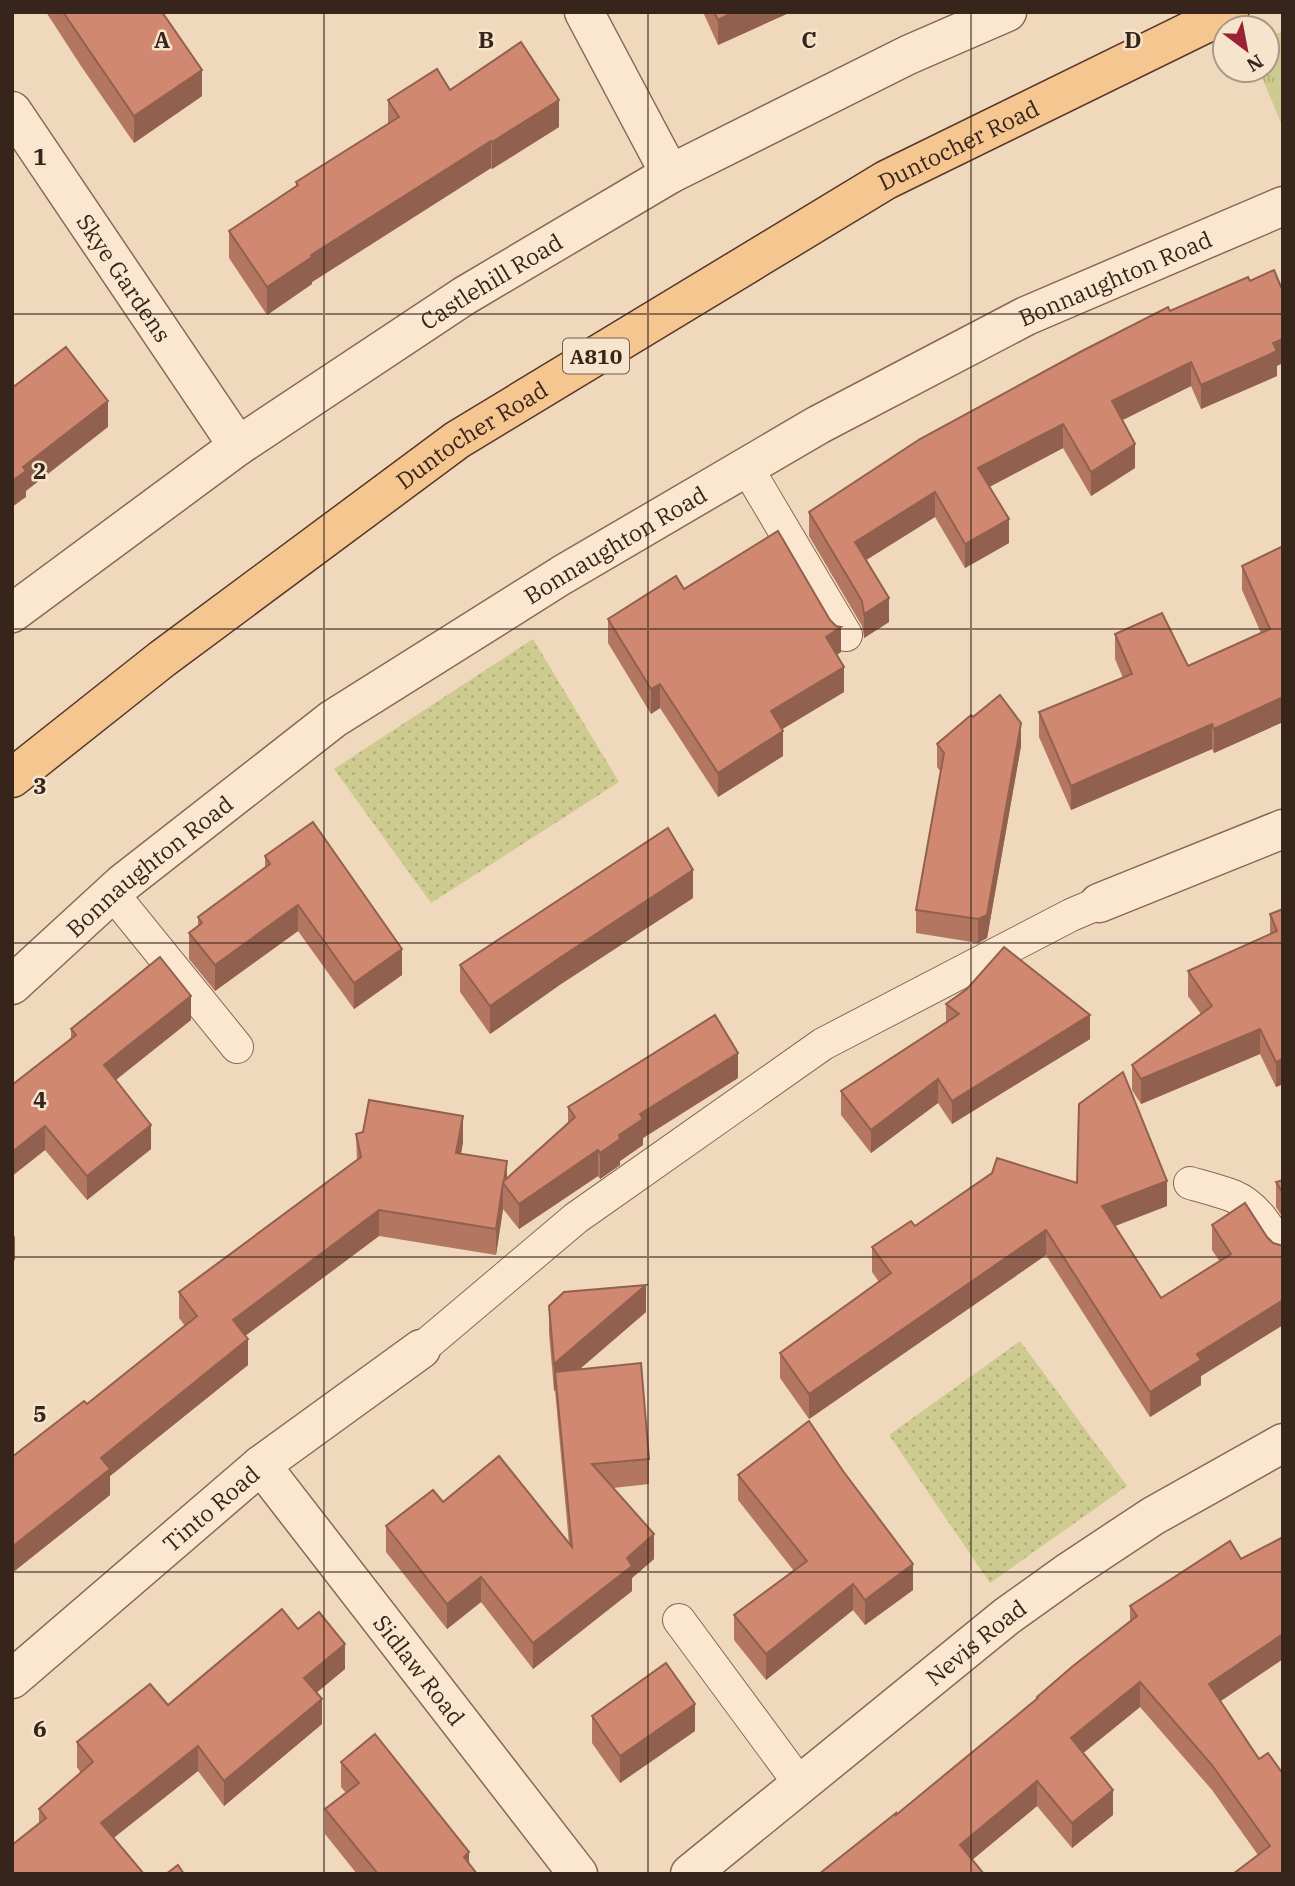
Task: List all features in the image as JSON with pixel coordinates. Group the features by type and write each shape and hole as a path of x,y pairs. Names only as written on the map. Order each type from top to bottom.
{"main road":[{"name":"Duntocher Road","path":"12,778 162,659 457,440 886,180 1229,12"}],"street":[{"path":"584,12 670,174"},
{"name":"Castlehill Road","path":"12,614 238,446 464,296 670,174 908,55 1007,12"},
{"name":"Skye Gardens","path":"12,111 238,446"},
{"name":"Bonnaughton Road","path":"12,985 113,894 333,719 551,582 818,425 1026,316 1283,206"},
{"path":"1099,904 1283,829"},
{"name":"Tinto Road","path":"12,1679 261,1465 421,1349"},
{"name":"Nevis Road","path":"690,1874 1007,1616 1153,1516 1283,1443"},
{"name":"Sidlaw Road","path":"261,1465 578,1874"}],"lane":[{"path":"746,466 846,635"},
{"path":"113,894 237,1047"},
{"path":"421,1349 576,1218 823,1044 1071,915 1099,904"},
{"path":"1190,1183 1236,1197 1255,1211 1271,1231 1283,1253"},
{"path":"679,1620 800,1784"}],"green space":[{"path":"1281,32 1283,128 1265,84 1281,84"},
{"path":"533,639 619,782 431,903 334,769"},
{"path":"1020,1341 1127,1486 990,1583 889,1435"}],"building":[{"path":"63,12 162,12 202,70 134,116"},
{"path":"714,12 734,12 718,20"},
{"path":"521,42 559,100 311,255 312,257 267,287 229,231 298,185 296,182 399,117 388,100 437,69 450,90"},
{"path":"1274,270 1283,287 1283,339 1273,343 1277,351 1201,385 1191,362 1112,401 1135,444 1091,472 1063,424 978,468 1009,519 965,544 935,492 855,542 889,598 864,614 862,601 809,512 920,439 1082,351 1168,307 1170,311 1248,277 1250,281"},
{"path":"66,347 108,401 23,467 26,471 12,481 12,388"},
{"path":"778,531 830,620 841,627 826,637 844,667 771,711 783,731 718,773 660,684 651,689 608,619 676,576 684,589"},
{"path":"1283,546 1283,697 1214,729 1212,724 1071,786 1039,712 1132,674 1115,634 1162,613 1188,666 1270,629 1242,566"},
{"path":"1000,695 1021,723 987,915 978,919 916,910 944,753 937,744"},
{"path":"313,822 402,949 354,983 298,905 215,965 189,933 202,923 198,917 270,864 265,856"},
{"path":"668,828 693,870 490,1006 460,965"},
{"path":"1283,909 1283,1059 1276,1062 1260,1029 1141,1079 1132,1065 1212,1006 1188,971 1277,931 1270,914"},
{"path":"1004,947 1090,1015 952,1101 938,1079 871,1130 841,1091 959,1014 946,1004 967,989"},
{"path":"160,957 191,996 104,1065 151,1125 87,1176 45,1126 12,1152 12,1085 76,1035 71,1029"},
{"path":"715,1015 738,1053 640,1114 643,1119 619,1135 620,1139 600,1153 598,1150 519,1204 503,1183 496,1229 379,1210 233,1320 248,1339 101,1458 110,1469 12,1547 12,1457 84,1401 87,1404 197,1316 179,1292 361,1157 356,1134 363,1132 369,1100 463,1116 456,1153 507,1161 504,1181 575,1117 568,1107"},
{"path":"1123,1072 1167,1181 1102,1206 1161,1298 1231,1254 1212,1225 1245,1203 1267,1237 1273,1243 1283,1246 1283,1300 1197,1354 1201,1360 1150,1392 1046,1230 809,1394 780,1353 891,1273 872,1247 911,1221 915,1226 992,1173 997,1158 1077,1183 1079,1104"},
{"path":"1283,1180 1283,1193 1276,1182"},
{"path":"646,1285 554,1364 549,1306 564,1292"},
{"path":"641,1363 649,1459 592,1464 654,1534 627,1558 632,1566 533,1643 481,1577 447,1604 386,1526 433,1490 443,1502 499,1456 572,1547 555,1372"},
{"path":"809,1421 913,1564 865,1600 853,1584 766,1654 734,1615 807,1561 738,1475"},
{"path":"1283,1537 1283,1634 1209,1684 1259,1759 1268,1753 1283,1774 1283,1874 1233,1874 1270,1846 1212,1765 1140,1682 1071,1738 1113,1790 1072,1823 1037,1781 960,1845 984,1874 819,1874 896,1815 1073,1666 1137,1616 1130,1606 1230,1541 1241,1559"},
{"path":"282,1609 298,1629 319,1612 345,1644 304,1678 322,1699 224,1781 198,1746 101,1823 144,1874 12,1874 12,1845 46,1818 39,1809 93,1762 77,1742 150,1684 168,1705"},
{"path":"666,1663 695,1704 620,1756 592,1716"},
{"path":"375,1734 469,1852 464,1857 477,1874 378,1874 325,1809 359,1783 341,1762"},
{"path":"178,1865 184,1874 166,1874"}]}
